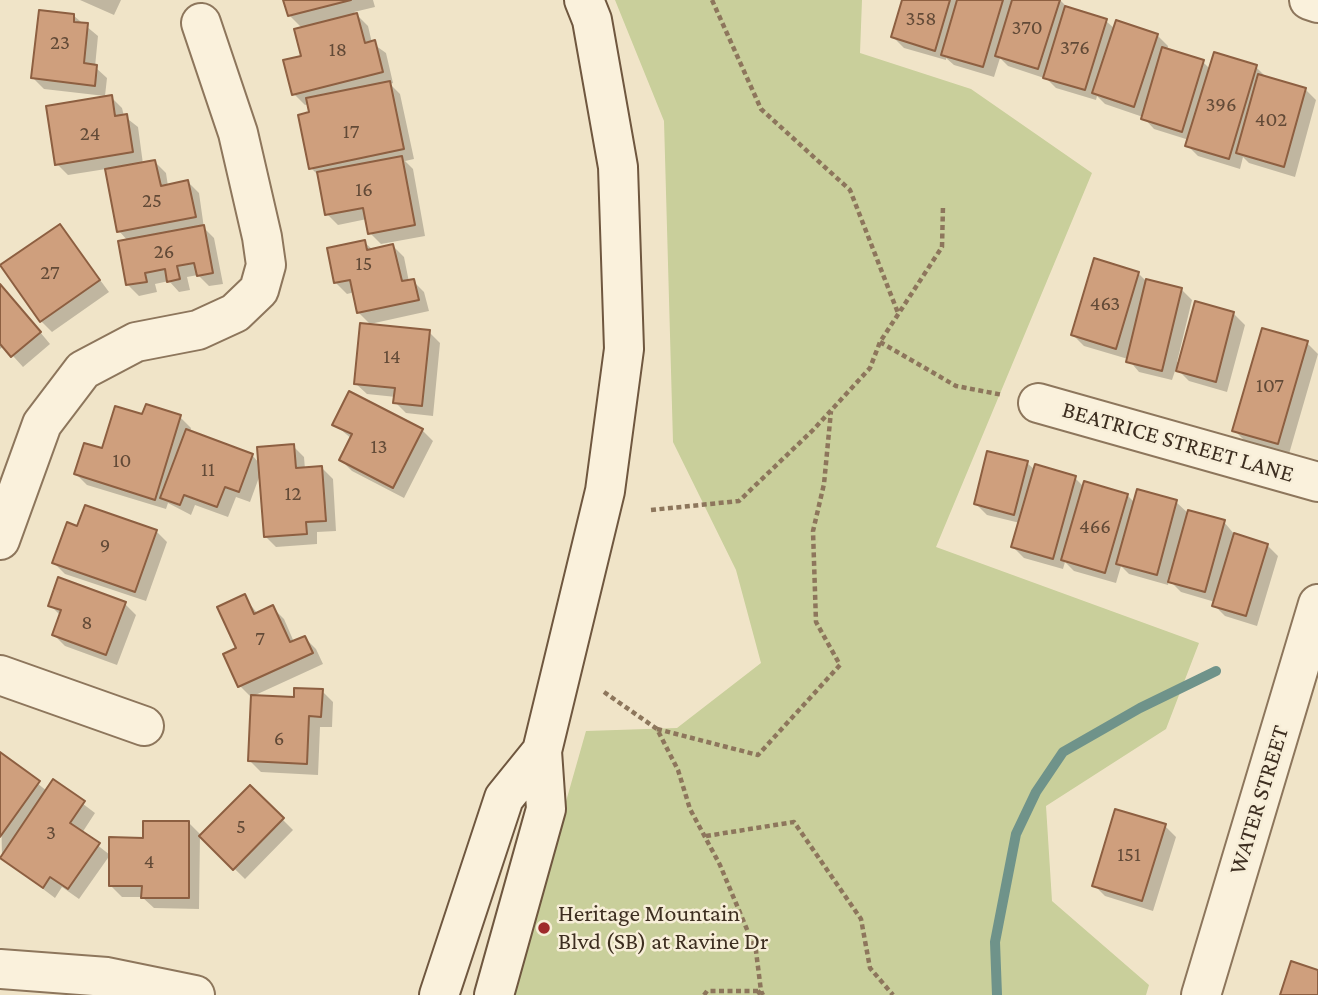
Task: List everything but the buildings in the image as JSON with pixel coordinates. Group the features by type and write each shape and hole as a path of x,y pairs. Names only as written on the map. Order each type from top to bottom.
{"street":[{"path":"494,995 546,809 542,751 605,491 624,349 618,167 592,20 584,0"},
{"path":"1309,0 1318,3"},
{"path":"0,540 42,424 83,370 136,342 198,330 247,325 266,265 238,133 201,23"},
{"name":"BEATRICE STREET LANE","path":"1038,402 1318,482"},
{"name":"WATER STREET","path":"1201,995 1318,604"},
{"path":"0,675 144,726"},
{"path":"439,995 504,798 542,751"},
{"path":"0,969 107,977 195,995"}],"path":[{"path":"712,0 761,109 849,190 898,314"},
{"path":"651,510 739,501 831,411 870,368 880,342 942,247 943,206"},
{"path":"880,342 956,386 1038,402"},
{"path":"604,692 657,729 758,755 840,665 816,622 813,531 824,484 831,411"},
{"path":"657,729 678,769 690,809 706,836 756,951 760,994 708,991 704,995"},
{"path":"706,836 794,822 861,919 870,968 893,995"}],"green space":[{"path":"615,0 862,0 860,53 971,89 1092,173 936,547 1199,643 1166,729 1046,806 1052,901 1149,985 1146,995 511,995 586,731 677,728 761,663 736,570 673,442 664,121"}],"waterway":[{"path":"997,995 995,942 1016,834 1036,792 1063,752 1140,708 1216,671"}],"place":[{"name":"Heritage Mountain Blvd (SB) at Ravine Dr","path":"544,928"}]}
